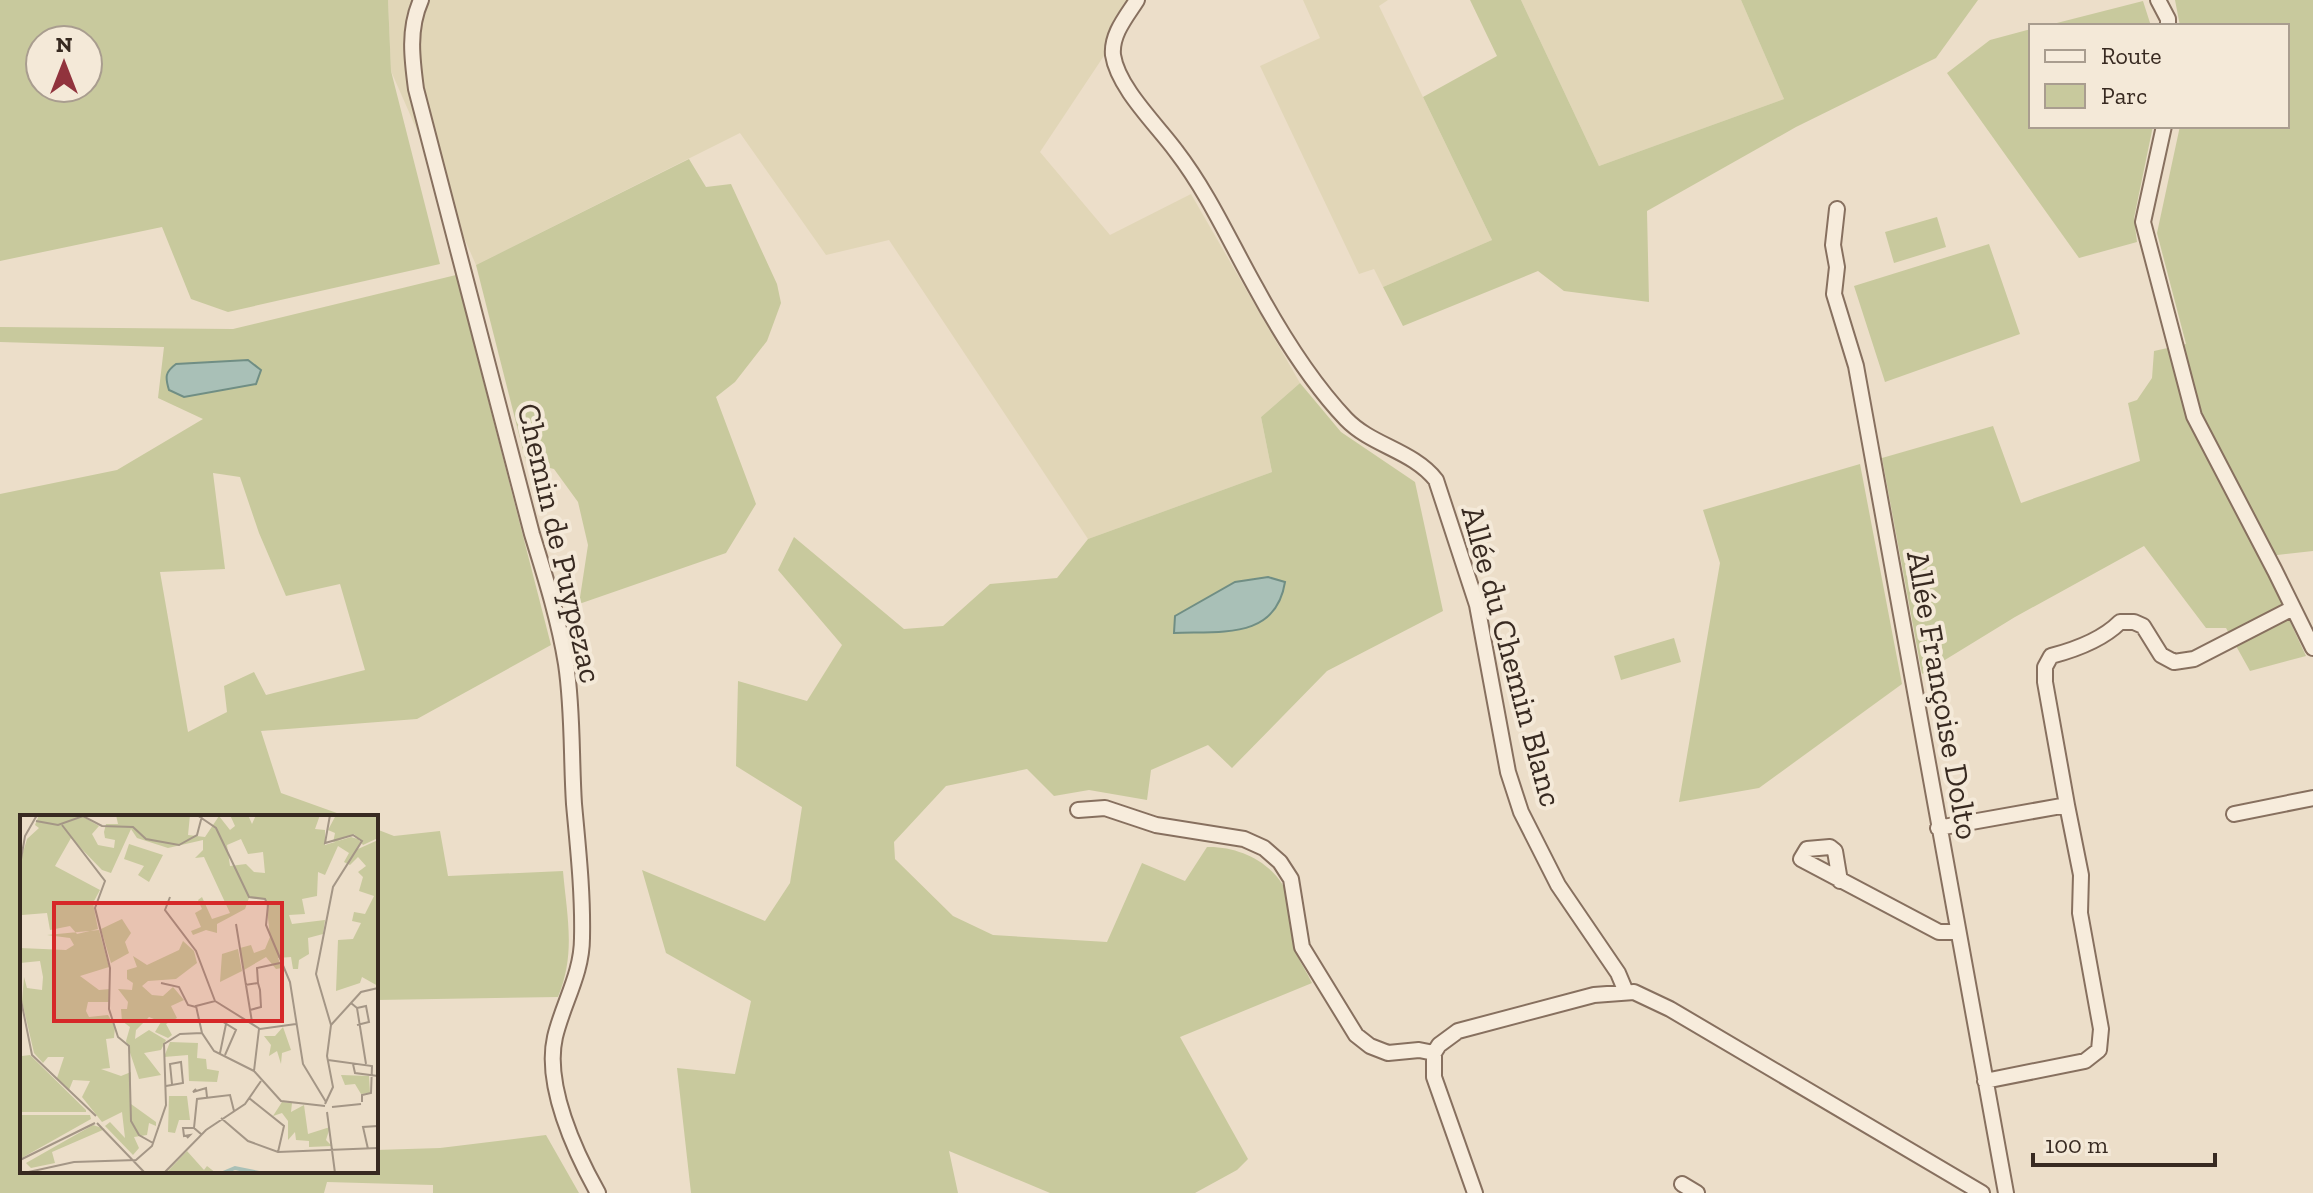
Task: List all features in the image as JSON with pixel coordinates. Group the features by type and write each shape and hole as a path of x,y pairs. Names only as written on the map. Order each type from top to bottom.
{"street":[{"name":"Chemin de Puypezac","path":"421,0 416,11 410,51 416,89 552,600 565,662 582,941 578,975 556,1034 552,1064 560,1102 572,1136 583,1166 598,1193"},
{"name":"Allée du Chemin Blanc","path":"1137,0 1114,40 1113,55 1127,87 1199,183 1275,322 1326,394 1349,421 1426,467 1436,480 1477,605 1508,772 1521,812 1558,885 1612,963 1626,992"},
{"path":"2158,0 2168,24"},
{"path":"2164,128 2143,222 2194,416 2313,648"},
{"name":"Allée Françoise Dolto","path":"1837,209 1833,245 1837,267 1834,294 1856,366 2006,1193"},
{"path":"1985,1081 2085,1061 2094,1057 2102,1043 2080,913 2081,875 2045,682 2045,667 2051,656 2068,652 2111,631 2120,622 2134,622 2143,626 2161,655 2174,662 2194,659 2293,608"},
{"path":"2234,814 2313,798"},
{"path":"1938,828 2067,805"},
{"path":"1078,810 1105,808 1156,825 1244,839 1264,848 1280,862 1291,879 1302,947 1356,1035 1370,1046 1388,1053 1419,1050 1434,1053"},
{"path":"1840,881 1939,932 1957,932"},
{"path":"1475,1193 1434,1077 1434,1053 1448,1037 1488,1021 1594,995 1626,992 1646,997 1682,1015 1982,1193"},
{"path":"1682,1184 1697,1193"}],"shaded area":[{"path":"388,0 1141,0 1040,152 1110,235 1191,194 1300,383 1261,417 1272,472 1088,539 889,240 826,255 740,133 476,265 391,71"},
{"path":"1303,0 1388,0 1379,6 1492,240 1383,287 1374,269 1359,274 1260,66 1320,38"},
{"path":"1521,0 1741,0 1784,99 1599,166"},
{"path":"248,360 261,370 256,384 184,397 169,390 167,375 176,364"},
{"path":"1268,577 1285,582 1280,601 1258,623 1227,631 1174,633 1175,616 1235,582"}],"green space":[{"path":"0,0 388,0 391,71 440,264 228,312 191,299 162,227 0,261"},
{"path":"1470,0 1521,0 1599,166 1784,99 1741,0 1978,0 1936,58 1796,127 1647,211 1649,302 1564,291 1538,271 1403,326 1383,287 1492,240 1423,97 1497,56"},
{"path":"2175,0 2313,0 2313,551 2260,557 2306,656 2250,671 2226,628 2206,628 2144,546 2015,617 1922,674 1882,458 1993,426 2021,503 2140,461 2128,403 2137,400 2152,378 2154,351 2186,344 2157,233 2180,128 2289,128 2289,24 2180,24"},
{"path":"2143,1 2150,24 2053,24"},
{"path":"2029,30 2029,128 2153,128 2134,218 2137,242 2079,258 1947,73 1990,40"},
{"path":"689,159 706,187 731,184 777,284 781,303 767,341 735,382 716,397 756,504 726,553 579,604 588,545 578,502 554,469 526,462 476,265"},
{"path":"1937,217 1946,247 1894,263 1885,232"},
{"path":"1989,244 2020,334 1885,382 1854,286"},
{"path":"456,275 551,645 417,719 261,731 281,793 342,815 20,815 20,1173 378,1173 378,1150 440,1148 546,1135 579,1193 433,1193 433,1185 327,1182 324,1193 0,1193 0,494 117,470 203,419 158,398 164,347 0,342 0,327 233,329","holes":["213,473 240,477 259,533 286,596 340,584 365,670 266,695 254,672 224,686 227,712 188,732 160,572 225,569"]},
{"path":"1300,383 1341,432 1415,482 1443,611 1327,671 1232,768 1208,745 1151,770 1147,800 1089,790 1054,796 1027,769 946,786 894,842 895,859 953,916 993,935 1107,942 1142,863 1185,881 1207,847 1246,854 1268,868 1277,877 1289,900 1293,944 1312,983 1180,1037 1248,1159 1237,1170 1195,1193 1050,1193 949,1151 958,1193 691,1193 677,1068 735,1074 751,1001 666,953 642,870 765,921 790,883 802,807 736,766 738,681 807,701 842,645 778,570 794,537 904,629 943,626 990,584 1057,578 1088,539 1272,472 1261,417"},
{"path":"1860,464 1902,684 1759,788 1679,802 1720,563 1703,510"},
{"path":"1674,638 1681,662 1621,680 1614,656"},
{"path":"378,830 394,836 440,831 448,876 563,871 569,950 558,997 378,1000"}]}
